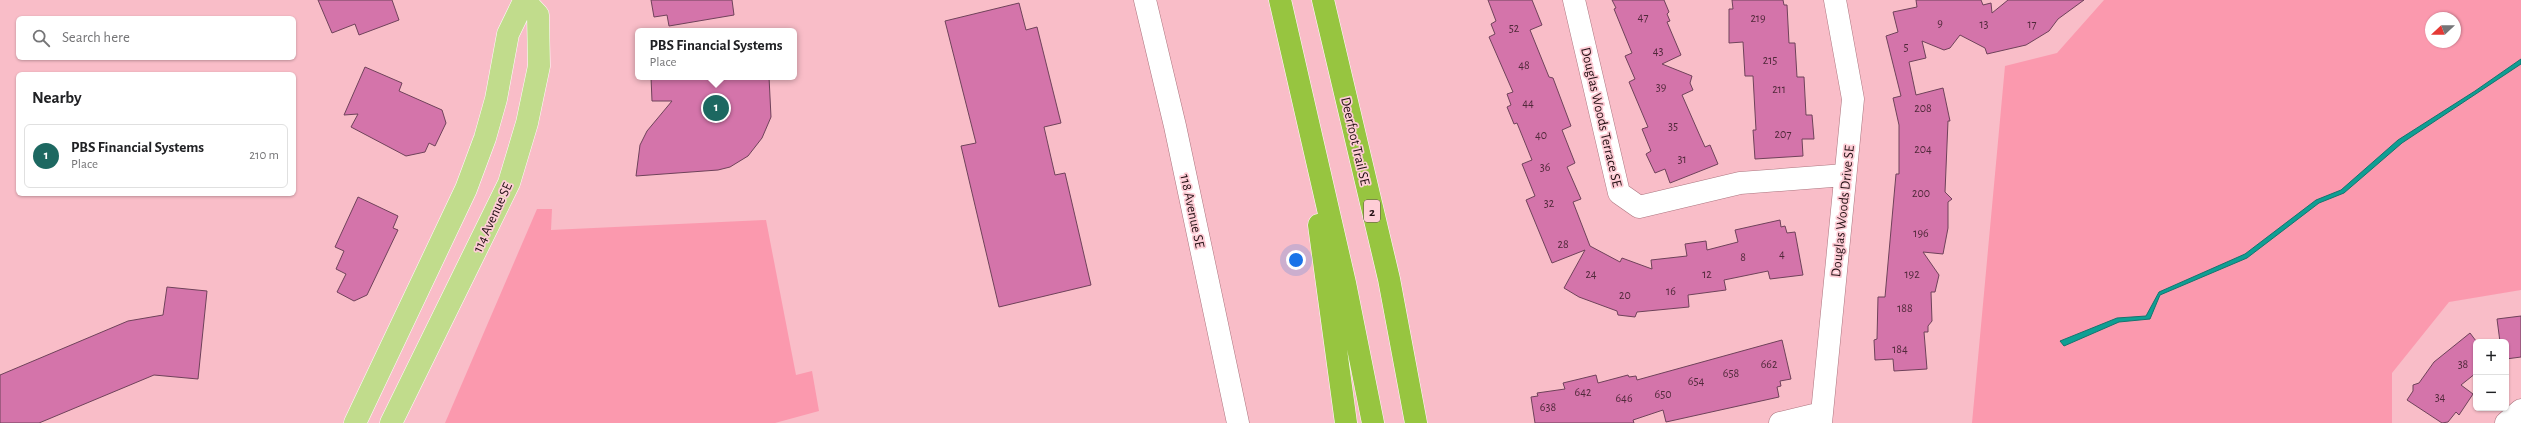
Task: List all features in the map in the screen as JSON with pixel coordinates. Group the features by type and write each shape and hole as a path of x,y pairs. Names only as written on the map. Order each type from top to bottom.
{"highway":[{"path":"1280,0 1345,283 1374,423"},
{"name":"Deerfoot Trail SE","path":"1323,0 1388,279 1416,423"},
{"path":"1301,87 1346,423"}],"main road":[{"name":"114 Avenue SE","path":"356,423 466,189 486,138 496,99 508,34 524,1 538,15 539,66 527,124 509,183 391,423"}],"street":[{"name":"118 Avenue SE","path":"1145,0 1175,126 1238,423"},
{"name":"Douglas Woods Terrace SE","path":"1574,0 1619,192 1639,207 1740,183 1845,176"},
{"name":"Douglas Woods Drive SE","path":"1822,418 1853,100 1835,0"},
{"path":"2506,423 2521,410"},
{"path":"1780,423 1822,418"}],"shaded area":[{"path":"2104,0 2521,0 2521,290 2449,302 2392,373 2392,423 1972,423 2005,66 2057,53"},
{"path":"537,209 552,209 551,230 766,220 796,375 812,371 819,411 775,423 445,423"}],"water":[{"path":"2521,59 2521,64 2402,143 2344,193 2319,203 2247,258 2160,295 2150,319 2119,322 2064,346 2060,341 2117,318 2146,316 2159,292 2245,254 2316,200 2341,190 2398,140 2475,91"}],"building":[{"path":"318,0 392,0 399,20 359,35 355,24 332,33"},
{"path":"651,0 732,0 734,15 669,26 667,15 654,17"},
{"path":"1488,0 1532,0 1542,25 1530,30 1549,77 1553,78 1571,126 1562,130 1575,163 1567,167 1581,199 1573,202 1590,246 1620,262 1622,258 1652,269 1651,260 1687,256 1685,244 1706,241 1707,250 1738,242 1735,230 1780,220 1781,227 1785,226 1787,233 1795,232 1803,275 1770,279 1768,271 1724,280 1726,290 1688,295 1689,307 1637,312 1635,317 1618,315 1617,311 1579,297 1564,288 1585,250 1552,263 1526,200 1535,196 1522,164 1532,160 1517,123 1514,124 1507,107 1511,105 1507,94 1513,92 1489,37 1495,34 1491,24 1496,21"},
{"path":"1612,0 1664,0 1669,12 1667,14 1670,21 1667,22 1681,55 1662,64 1692,76 1690,83 1693,90 1682,95 1705,147 1710,145 1718,164 1670,183 1665,169 1655,173 1646,154 1651,151 1642,129 1648,127 1629,82 1635,79 1625,56 1632,53 1614,9 1616,8"},
{"path":"1732,0 1783,0 1784,5 1787,5 1789,43 1795,43 1797,77 1804,77 1806,115 1812,115 1814,139 1802,139 1803,156 1755,159 1753,130 1756,130 1753,76 1745,76 1743,42 1729,43 1729,9 1733,9"},
{"path":"1916,0 1981,0 1983,5 1991,3 1992,13 2008,0 2084,0 2058,19 2049,31 2026,45 1987,54 1985,48 1960,35 1950,48 1944,50 1922,41 1926,58 1909,62 1916,95 1943,88 1950,121 1948,121 1945,192 1952,199 1948,202 1948,228 1943,254 1923,252 1939,275 1935,292 1931,292 1932,321 1928,326 1928,332 1924,332 1927,369 1894,371 1893,359 1875,360 1874,340 1877,339 1878,297 1885,297 1896,174 1899,174 1899,125 1893,98 1901,96 1886,36 1898,32 1893,12 1917,7"},
{"path":"1019,3 1026,30 1037,27 1061,123 1044,127 1055,175 1065,173 1091,285 999,307 961,146 976,143 945,21"},
{"path":"365,67 402,83 399,91 442,110 446,123 435,146 429,143 425,152 406,156 351,127 358,114 344,115"},
{"path":"651,80 769,80 771,117 762,138 748,156 730,167 718,170 636,176 640,145 647,131 672,101 652,101"},
{"path":"358,197 398,216 393,228 398,230 367,295 354,301 337,292 346,274 336,269 344,251 335,247"},
{"path":"167,287 207,291 198,379 154,375 39,423 0,423 0,375 128,321 163,315"},
{"path":"2521,316 2521,357 2509,359 2509,339 2500,339 2497,319"},
{"path":"2470,333 2474,339 2473,339 2473,375 2461,385 2473,394 2459,415 2456,412 2448,422 2442,423 2407,400 2413,391 2413,385 2419,383 2434,362"},
{"path":"1782,340 1791,379 1780,381 1781,386 1777,387 1779,397 1666,422 1663,410 1633,420 1634,423 1535,423 1531,397 1538,396 1537,393 1565,389 1563,383 1596,375 1598,383 1628,375 1629,377 1636,376 1637,380"}],"place":[{"name":"PBS Financial Systems","path":"716,108"}]}
